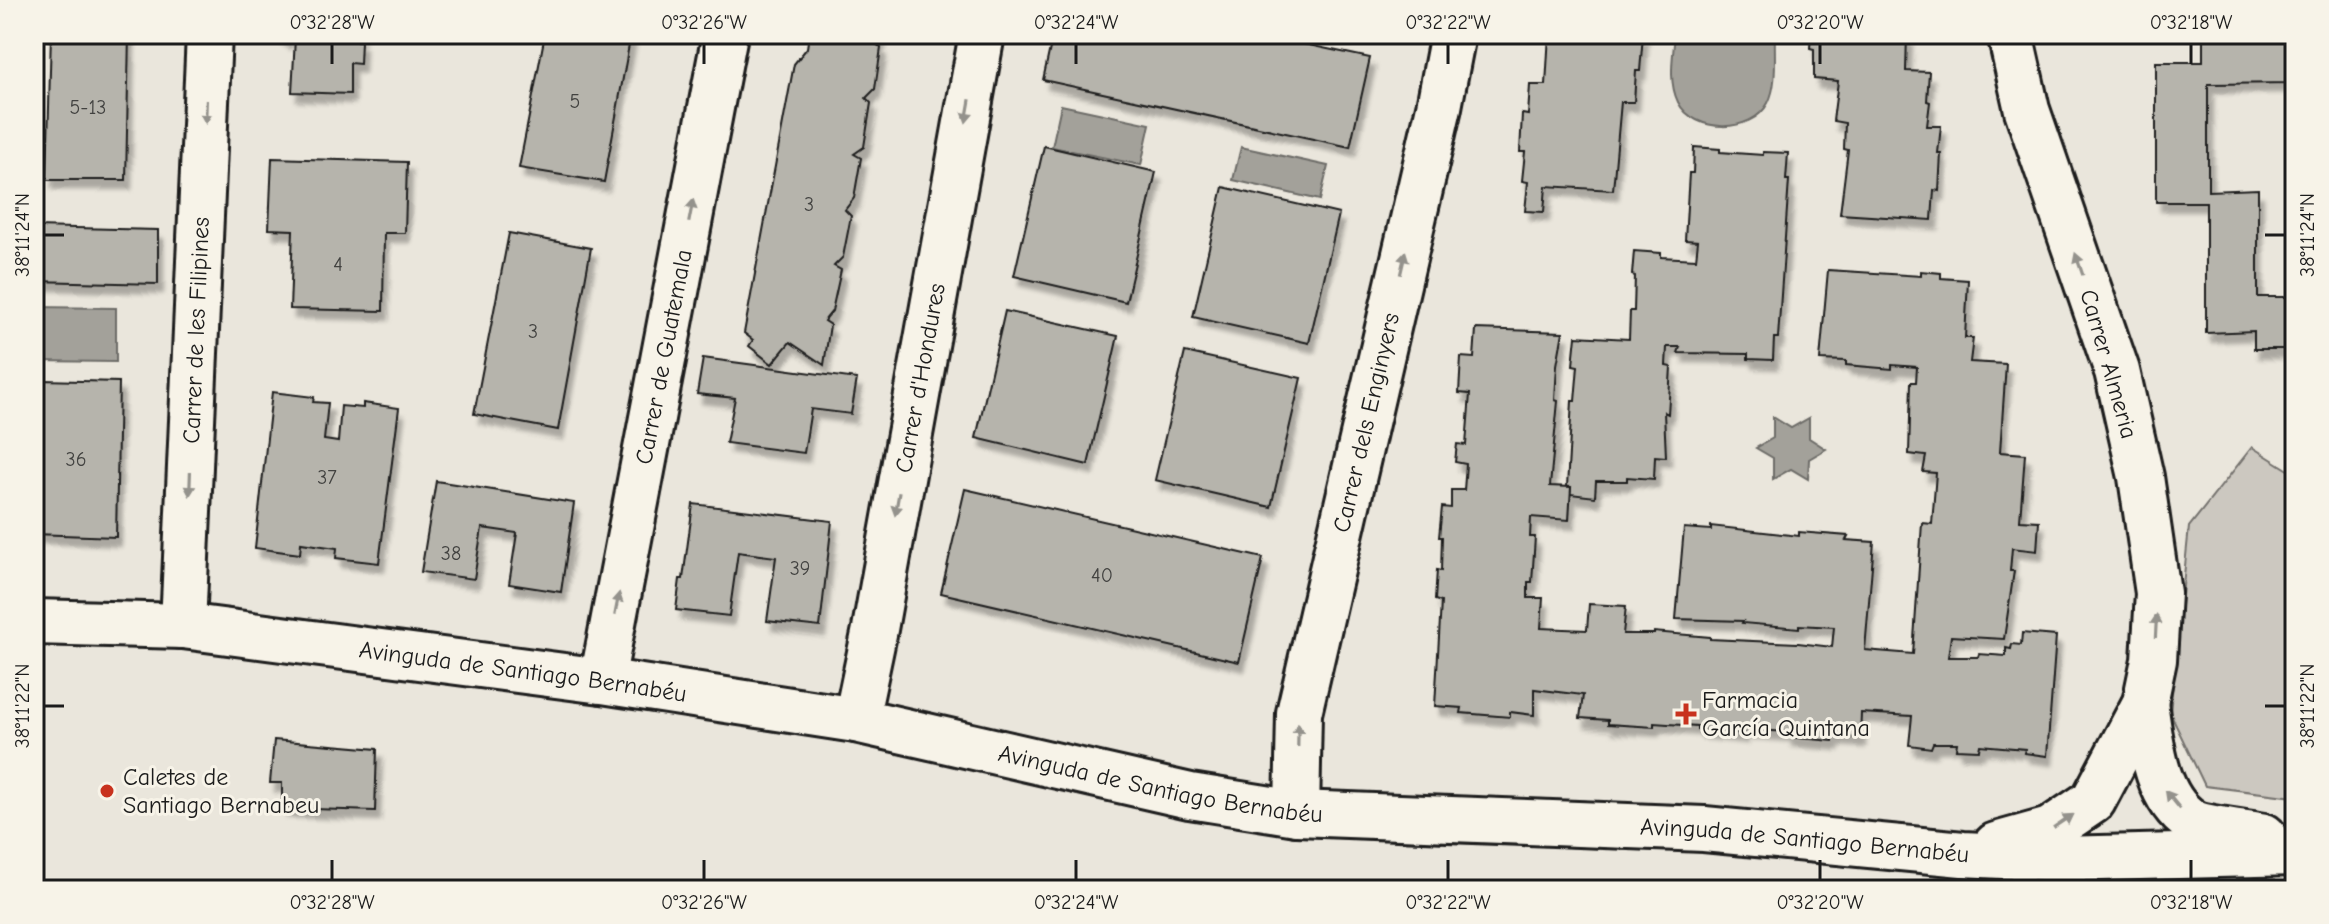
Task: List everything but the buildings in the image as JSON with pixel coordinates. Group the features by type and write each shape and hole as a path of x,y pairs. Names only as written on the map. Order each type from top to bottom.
{"street":[{"name":"Carrer de les Filipines","path":"183,626 209,34"},
{"name":"Carrer de Guatemala","path":"602,681 725,34"},
{"name":"Carrer d'Hondures","path":"856,720 982,34"},
{"name":"Carrer dels Enginyers","path":"1297,813 1299,713 1439,107 1453,34"},
{"name":"Carrer Almeria","path":"2010,34 2027,110 2117,371 2141,477 2158,593 2154,660 2145,703"},
{"name":"Avinguda de Santiago Bernabéu","path":"34,622 183,626 602,681 856,720 1190,796 1297,813 1704,829 1963,854 2061,859 2295,853"},
{"path":"2145,703 2153,753 2166,793 2192,822 2295,841"},
{"path":"1963,854 2050,830 2093,801 2145,703"}],"shaded area":[{"path":"1675,34 1775,34 1773,87 1768,103 1760,113 1737,125 1723,126 1709,125 1686,113 1678,102 1673,86"},
{"path":"1061,105 1150,124 1141,165 1052,147"},
{"path":"1241,147 1328,166 1320,200 1233,180"},
{"path":"34,307 116,308 116,362 34,361"},
{"path":"1773,417 1791,428 1809,418 1809,438 1826,449 1809,459 1808,479 1791,469 1773,479 1773,458 1756,448 1773,438"},
{"path":"2252,447 2295,474 2295,797 2205,786 2170,713 2189,527"}],"place":[{"name":"Farmacia García Quintana","path":"1686,714"},
{"name":"Caletes de Santiago Bernabeu","path":"107,791"}]}
